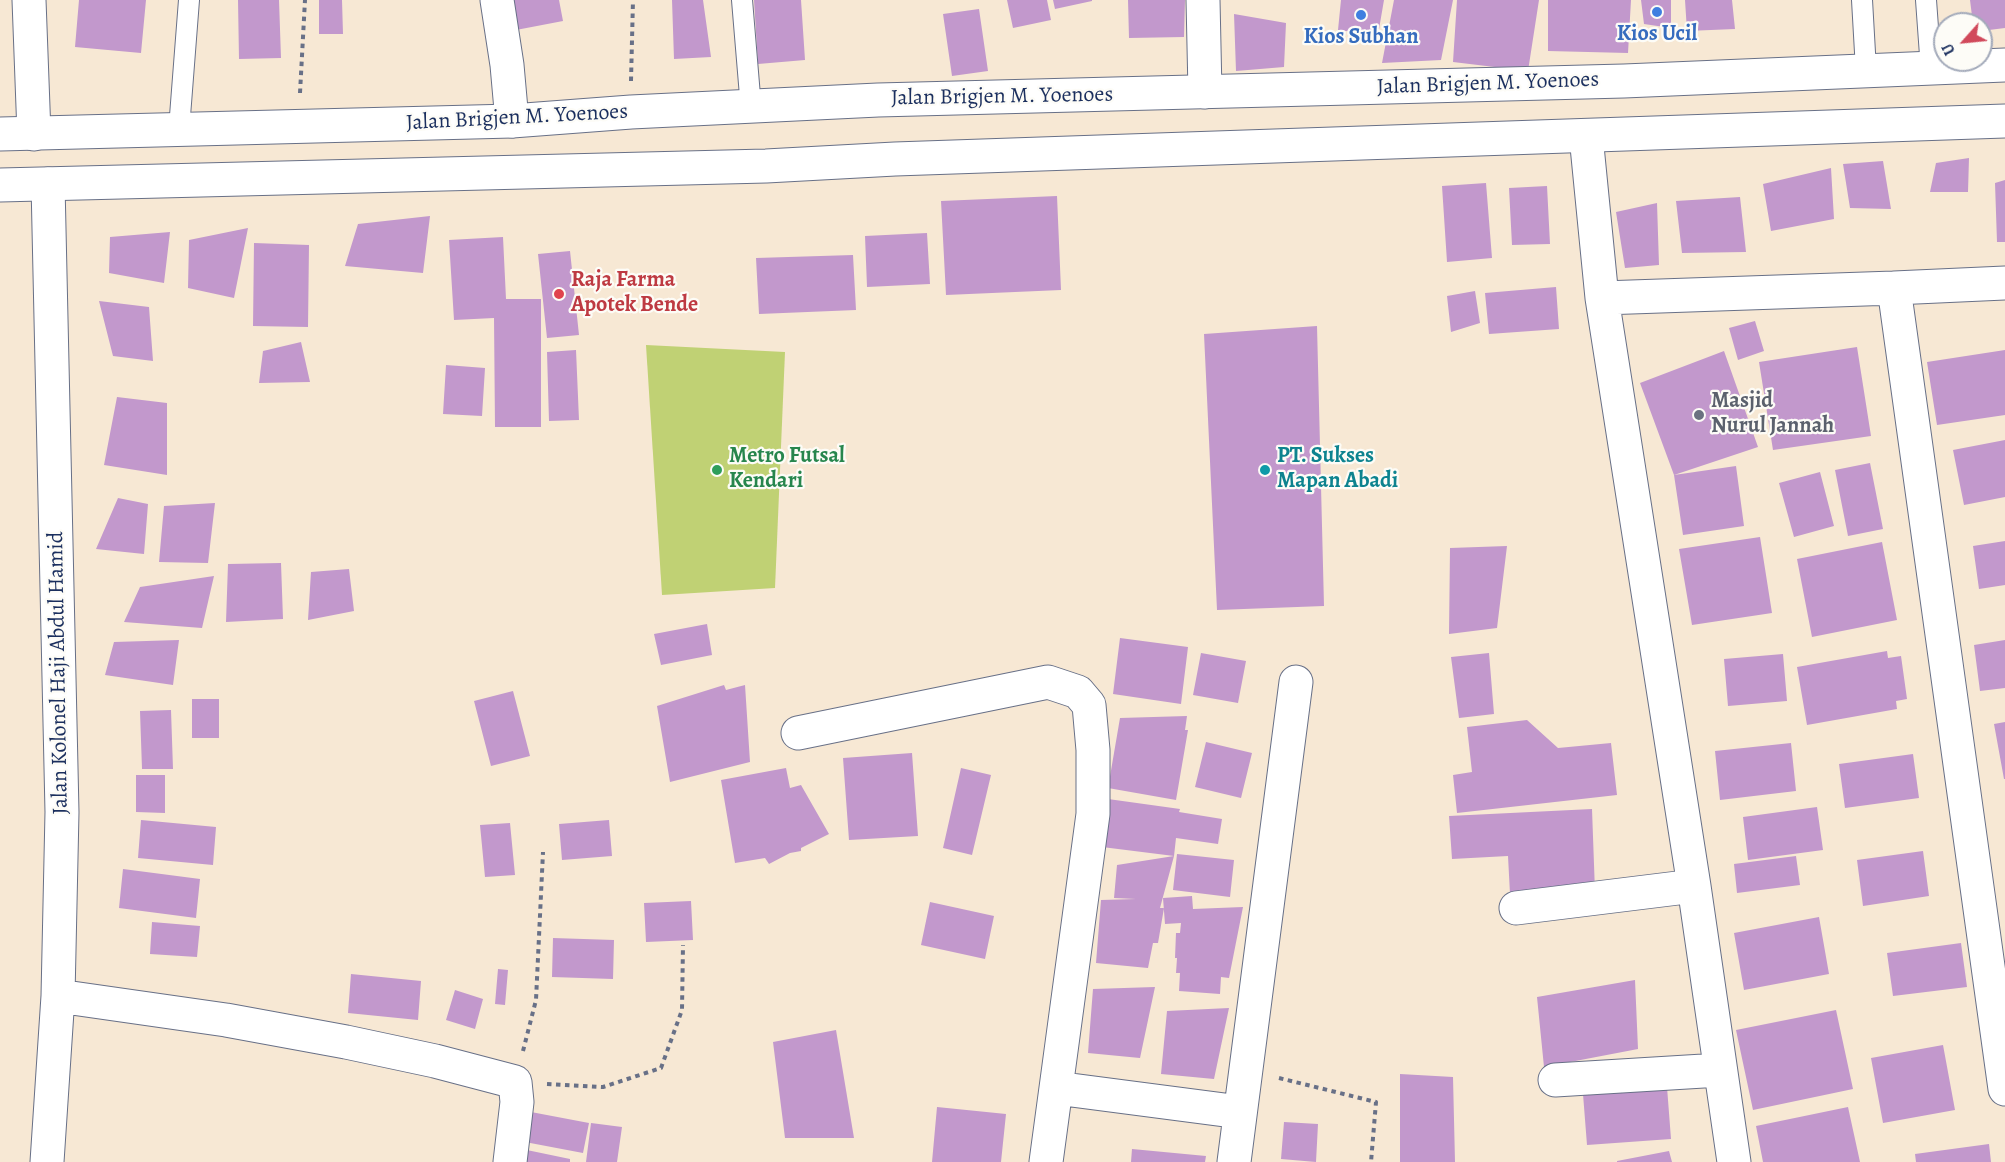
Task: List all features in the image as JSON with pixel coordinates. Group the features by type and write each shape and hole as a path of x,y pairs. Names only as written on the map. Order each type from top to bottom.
{"street":[{"path":"28,0 34,134"},
{"path":"497,0 507,65 512,121"},
{"path":"1203,0 1205,92"},
{"name":"Jalan Brigjen M. Yoenoes","path":"0,134 512,121 631,112 751,108 878,100 1623,81 2005,65"},
{"path":"0,185 766,166 895,159 2005,121"},
{"path":"1586,136 1602,298 1694,886 1734,1162"},
{"name":"Jalan Kolonel Haji Abdul Hamid","path":"47,1162 58,996 62,812 48,184"},
{"path":"1602,298 2005,283"},
{"path":"1894,288 2005,1089"},
{"path":"798,733 1048,682 1078,692 1089,705 1092,733 1093,814 1046,1162"},
{"path":"1234,1162 1296,682"},
{"path":"1516,908 1694,886"},
{"path":"58,996 226,1020 346,1042 435,1061 515,1082 517,1102 510,1162"},
{"path":"1555,1080 1720,1070"},
{"path":"1056,1088 1240,1112"}],"lane":[{"path":"179,129 189,0"},
{"path":"742,0 751,108"},
{"path":"1862,0 1866,70"},
{"path":"1926,0 1931,69"}],"path":[{"path":"298,127 305,0"},
{"path":"631,112 633,0"},
{"path":"543,852 536,1000 515,1082 603,1087 661,1068 682,1010 683,945"},
{"path":"1245,1070 1376,1102 1371,1162"}],"green space":[{"name":"Metro Futsal Kendari","path":"646,345 785,352 775,588 662,595"}],"building":[{"path":"79,0 146,0 141,53 75,47"},
{"path":"238,0 279,0 281,58 239,59"},
{"path":"319,0 342,0 343,34 319,34"},
{"path":"510,0 559,0 563,21 516,30"},
{"path":"672,0 703,0 711,57 674,59"},
{"path":"754,0 801,0 805,60 758,64"},
{"path":"1007,0 1047,0 1051,20 1013,28"},
{"path":"1053,0 1092,0 1092,1 1055,9"},
{"path":"1128,0 1185,0 1184,37 1129,38"},
{"name":"Kios Subhan","path":"1341,0 1384,0 1378,35 1338,30"},
{"path":"1394,0 1453,0 1441,60 1382,63"},
{"path":"1457,0 1539,0 1528,71 1453,62"},
{"path":"1548,0 1631,0 1628,53 1548,51"},
{"name":"Kios Ucil","path":"1641,0 1671,0 1671,28 1644,24"},
{"path":"1685,0 1732,0 1735,29 1687,31"},
{"path":"1970,0 2005,0 2005,28 1993,30 1993,12 1972,12"},
{"path":"979,9 988,71 952,76 943,14"},
{"path":"1234,14 1286,23 1284,67 1236,71"},
{"path":"1969,158 1968,192 1930,192 1936,163"},
{"path":"1883,161 1891,209 1850,208 1843,164"},
{"path":"1831,168 1834,219 1771,231 1763,184"},
{"path":"2005,180 2005,242 1997,242 1995,183"},
{"path":"1486,183 1492,258 1447,262 1442,186"},
{"path":"1547,186 1550,244 1512,245 1509,188"},
{"path":"1057,196 1061,290 946,295 941,201"},
{"path":"1740,197 1746,252 1682,253 1676,201"},
{"path":"1657,203 1659,265 1625,268 1616,212"},
{"path":"430,216 423,273 345,266 358,224"},
{"path":"248,228 234,298 188,288 189,240"},
{"path":"170,232 164,283 109,273 110,237"},
{"path":"927,233 930,284 867,287 865,236"},
{"path":"503,237 506,299 541,299 541,427 495,427 494,318 454,320 449,240"},
{"path":"254,243 309,245 308,327 253,326"},
{"name":"Raja Farma Apotek Bende","path":"570,251 579,335 547,338 538,254"},
{"path":"853,255 856,310 759,314 756,258"},
{"path":"1556,287 1559,329 1489,334 1485,293"},
{"path":"1475,291 1480,323 1451,332 1447,296"},
{"path":"99,301 149,307 153,361 113,356"},
{"path":"1755,321 1764,351 1738,360 1729,328"},
{"name":"PT. Sukses Mapan Abadi","path":"1317,326 1324,606 1217,610 1204,334"},
{"path":"301,342 310,382 259,383 263,351"},
{"path":"1857,347 1871,436 1773,450 1759,362"},
{"path":"576,350 579,420 549,421 547,352"},
{"path":"2005,350 2005,415 1937,425 1927,362"},
{"name":"Masjid Nurul Jannah","path":"1724,351 1758,447 1674,475 1640,383"},
{"path":"446,365 485,368 482,416 443,414"},
{"path":"117,397 167,403 167,475 104,465"},
{"path":"2005,440 2005,497 1964,505 1953,450"},
{"path":"1870,463 1883,529 1848,536 1835,470"},
{"path":"1736,466 1744,526 1683,535 1674,475"},
{"path":"1820,472 1834,526 1794,537 1779,483"},
{"path":"118,498 148,504 144,554 96,549"},
{"path":"215,503 208,563 159,562 164,506"},
{"path":"1760,537 1772,613 1692,625 1679,549"},
{"path":"2005,541 2005,585 1979,589 1973,546"},
{"path":"1882,542 1897,620 1812,637 1797,559"},
{"path":"1507,546 1497,628 1449,634 1450,548"},
{"path":"281,563 283,619 226,622 228,564"},
{"path":"349,569 354,611 308,620 311,572"},
{"path":"214,576 202,628 124,622 140,587"},
{"path":"707,624 712,655 661,665 654,634"},
{"path":"1120,638 1188,647 1181,704 1113,694"},
{"path":"179,640 173,685 105,675 114,642"},
{"path":"2005,640 2005,688 1980,691 1974,645"},
{"path":"1887,651 1888,658 1901,656 1907,699 1896,701 1897,709 1807,725 1797,667"},
{"path":"1201,653 1246,661 1238,703 1193,695"},
{"path":"1489,653 1494,714 1459,718 1451,657"},
{"path":"1783,654 1787,701 1728,706 1724,659"},
{"path":"724,685 726,690 745,685 750,762 670,782 657,706"},
{"path":"513,691 530,756 491,766 474,701"},
{"path":"192,699 219,699 219,738 192,738"},
{"path":"171,710 173,769 142,769 140,711"},
{"path":"1187,716 1185,730 1188,730 1176,800 1108,788 1120,718"},
{"path":"1527,720 1558,748 1611,743 1617,795 1457,813 1453,775 1472,772 1467,727"},
{"path":"2005,722 2005,779 2004,779 1994,724"},
{"path":"1206,742 1252,753 1241,798 1195,787"},
{"path":"1791,743 1796,791 1720,800 1715,751"},
{"path":"912,753 918,836 849,840 843,758"},
{"path":"1913,754 1919,798 1845,808 1839,764"},
{"path":"786,768 790,788 801,785 829,834 801,848 801,851 790,853 769,864 765,858 735,863 721,780"},
{"path":"961,768 991,775 972,855 943,848"},
{"path":"136,775 165,775 165,813 136,812"},
{"path":"1108,799 1180,809 1179,812 1222,819 1218,844 1176,838 1174,856 1102,847"},
{"path":"1817,807 1823,850 1748,860 1743,817"},
{"path":"1592,809 1595,892 1510,894 1508,856 1452,859 1449,816"},
{"path":"141,820 216,827 213,865 138,858"},
{"path":"609,820 612,856 562,860 559,824"},
{"path":"510,823 515,875 485,877 480,825"},
{"path":"1923,851 1929,896 1863,906 1857,860"},
{"path":"1177,854 1234,860 1230,897 1173,890"},
{"path":"1174,856 1160,908 1164,908 1158,943 1153,943 1148,968 1096,963 1101,900 1136,899 1114,898 1117,865"},
{"path":"1796,856 1800,885 1737,893 1734,864"},
{"path":"123,869 200,879 196,918 119,908"},
{"path":"1192,896 1193,909 1243,907 1229,978 1221,977 1220,994 1179,991 1180,973 1176,973 1177,958 1175,958 1176,933 1180,933 1181,923 1165,924 1163,898"},
{"path":"691,901 693,940 646,942 644,903"},
{"path":"930,902 994,916 985,959 921,945"},
{"path":"1819,917 1829,974 1744,990 1734,933"},
{"path":"152,922 200,926 197,957 150,954"},
{"path":"553,938 614,940 613,979 552,977"},
{"path":"1961,943 1967,987 1893,996 1887,953"},
{"path":"498,969 508,970 505,1005 495,1004"},
{"path":"351,974 421,981 418,1020 348,1013"},
{"path":"1635,980 1638,1049 1544,1067 1537,997"},
{"path":"1155,987 1140,1058 1088,1053 1093,989"},
{"path":"455,990 483,999 475,1029 446,1020"},
{"path":"1229,1008 1214,1079 1161,1074 1167,1011"},
{"path":"1836,1010 1853,1089 1753,1110 1736,1030"},
{"path":"836,1030 854,1138 785,1138 773,1042"},
{"path":"1943,1045 1955,1110 1883,1123 1871,1058"},
{"path":"1400,1074 1453,1077 1455,1162 1400,1162"},
{"path":"1667,1087 1671,1139 1587,1145 1583,1094"},
{"path":"937,1107 1006,1114 1001,1162 932,1162"},
{"path":"1848,1107 1860,1162 1763,1162 1756,1126"},
{"path":"531,1112 589,1123 583,1153 525,1142"},
{"path":"1284,1122 1318,1124 1316,1162 1281,1159"},
{"path":"591,1123 622,1127 617,1162 586,1162"},
{"path":"1989,1144 1991,1162 1916,1162 1915,1154"},
{"path":"522,1149 570,1159 570,1162 519,1162"},
{"path":"1132,1149 1206,1156 1205,1162 1131,1162"},
{"path":"1669,1151 1672,1162 1617,1162 1617,1161"}],"place":[{"name":"Kios Ucil","path":"1657,12"},
{"name":"Kios Subhan","path":"1361,15"},
{"name":"Raja Farma Apotek Bende","path":"559,294"},
{"name":"Masjid Nurul Jannah","path":"1699,415"},
{"name":"Metro Futsal Kendari","path":"717,470"},
{"name":"PT. Sukses Mapan Abadi","path":"1265,470"}]}
